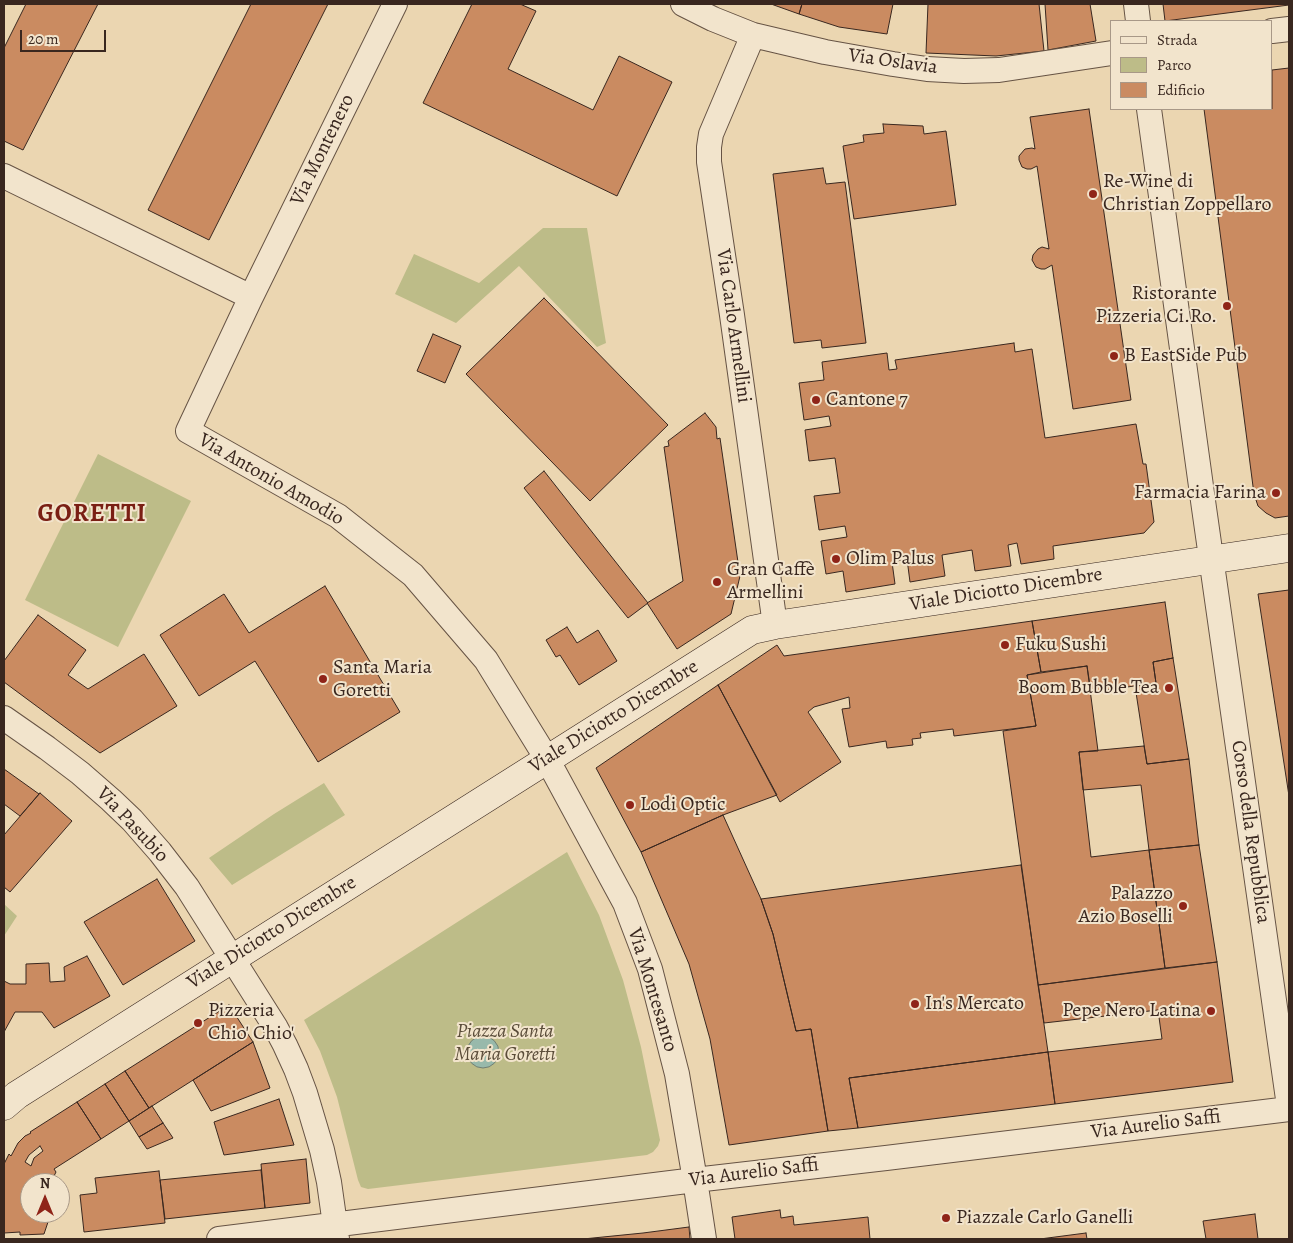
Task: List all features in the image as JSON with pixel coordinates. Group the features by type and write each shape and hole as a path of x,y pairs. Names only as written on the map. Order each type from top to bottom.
{"main road":[{"name":"Viale Diciotto Dicembre","path":"8,1096 232,958 752,630 775,624 1289,548"}],"street":[{"name":"Via Montenero","path":"251,297 395,4"},
{"name":"Via Oslavia","path":"683,4 752,35 824,52 927,69 999,70 1110,53"},
{"path":"1136,4 1138,20"},
{"path":"1273,31 1289,29"},
{"name":"Via Carlo Armellini","path":"752,35 711,134 709,162 775,624"},
{"name":"Corso della Repubblica","path":"1149,110 1289,1108"},
{"path":"4,176 251,297"},
{"name":"Via Antonio Amodio","path":"251,297 188,431 338,516 413,575 486,660 548,759"},
{"name":"Via Pasubio","path":"4,718 80,773 111,800 132,820 187,887 285,1044 305,1093 322,1150 329,1182 336,1232"},
{"name":"Via Montesanto","path":"548,759 625,903 650,969 677,1074 704,1239"},
{"name":"Via Aurelio Saffi","path":"219,1239 336,1232 695,1180 1289,1108"}],"green space":[{"path":"543,228 587,228 606,343 597,347 519,266 456,323 395,294 414,254 479,283"},
{"path":"98,454 191,501 118,647 25,600"},
{"path":"324,783 345,815 232,885 209,858"},
{"name":"Piazza Santa Maria Goretti","path":"567,852 599,915 623,980 641,1047 660,1140 658,1146 647,1155 368,1189 361,1187 337,1097 320,1051 304,1020"},
{"path":"4,904 17,916 4,936"}],"shaded area":[{"path":"483,1036 489,1037 494,1041 498,1046 498,1058 494,1063 489,1067 483,1068 477,1067 472,1063 468,1058 467,1052 468,1046 472,1041 477,1037"}],"building":[{"path":"26,4 98,4 23,150 4,141 4,48"},
{"path":"251,4 328,4 209,240 148,210"},
{"path":"472,4 520,4 536,11 508,69 593,110 619,56 672,82 617,196 423,103"},
{"path":"771,4 802,4 799,14"},
{"path":"802,4 893,4 887,34 839,27 799,14"},
{"path":"928,4 1039,4 1044,51 996,56 926,53"},
{"path":"1045,4 1090,4 1096,41 1048,50"},
{"path":"1163,4 1289,4 1173,20 1165,20"},
{"path":"1289,68 1289,516 1275,518 1258,506 1254,494 1204,110 1273,110 1273,70"},
{"path":"1089,109 1131,400 1073,409 1052,265 1041,269 1036,267 1032,260 1033,255 1038,249 1042,247 1049,249 1037,166 1031,169 1022,167 1019,156 1025,149 1035,149 1030,117"},
{"path":"883,124 923,126 924,134 946,131 956,205 854,219 843,146 864,142 863,135 884,133"},
{"path":"823,168 826,184 845,182 866,343 822,348 821,340 794,343 773,174"},
{"path":"544,298 668,425 590,501 466,374"},
{"path":"433,334 461,346 445,383 417,371"},
{"path":"1014,343 1015,352 1032,349 1045,438 1136,424 1143,464 1146,464 1154,522 1144,533 1053,546 1054,559 1021,564 1017,543 1008,545 1011,566 975,571 972,550 942,555 945,576 910,582 907,559 892,562 895,584 846,592 843,571 826,574 821,541 847,537 845,526 819,530 814,496 840,493 835,458 809,461 805,430 831,426 829,416 804,420 799,383 824,380 822,362 887,353 889,370 897,369 895,360"},
{"path":"705,413 716,427 717,439 720,438 740,576 731,614 677,649 647,603 683,581 664,447 669,446 668,441"},
{"path":"544,471 648,603 628,618 524,488"},
{"name":"Santa Maria Goretti","path":"325,586 400,712 318,762 255,661 199,696 160,635 224,594 249,633"},
{"path":"1289,590 1289,796 1258,594"},
{"path":"1165,602 1173,658 1153,662 1156,683 1091,692 1087,666 1041,672 1032,621"},
{"path":"38,615 86,650 68,675 88,689 144,654 177,706 100,753 4,682 4,661"},
{"path":"1032,621 1041,672 1027,675 1036,726 954,736 953,729 920,733 921,738 912,739 913,745 887,748 886,741 849,747 842,709 850,708 849,697 814,707 808,712 841,762 780,802 718,685 777,645 784,656"},
{"path":"567,627 577,643 598,630 617,661 579,685 560,655 556,657 546,640"},
{"path":"1173,658 1189,759 1147,764 1135,686 1156,683 1153,662"},
{"path":"1087,666 1098,751 1079,752 1091,857 1149,850 1165,968 1038,985 1003,731 1036,726 1027,675"},
{"path":"718,685 777,795 723,815 641,852 596,768"},
{"path":"1144,746 1147,764 1189,759 1199,845 1149,850 1141,785 1083,790 1079,752"},
{"path":"4,769 39,794 20,816 4,804"},
{"path":"40,793 72,821 10,892 4,887 4,835"},
{"path":"723,815 761,899 773,934 796,1031 811,1029 828,1131 729,1145 710,1039 689,964 641,852"},
{"name":"Palazzo Azio Boselli","path":"1199,845 1217,962 1165,968 1149,850"},
{"name":"In's Mercato","path":"1021,865 1048,1052 849,1078 858,1128 828,1131 811,1029 796,1031 773,934 761,899"},
{"path":"157,879 195,941 123,985 84,922"},
{"path":"87,956 110,996 54,1028 42,1012 15,1012 4,1032 4,981 10,984 26,984 26,964 49,963 50,982 65,981 64,967"},
{"path":"1217,962 1233,1082 1055,1104 1048,1052 1162,1039 1158,1010 1044,1023 1038,985"},
{"path":"229,1005 253,1042 149,1108 125,1071"},
{"path":"253,1042 270,1088 211,1111 193,1080"},
{"path":"1048,1052 1055,1104 858,1128 849,1078"},
{"path":"125,1071 149,1108 129,1121 105,1084"},
{"path":"105,1084 129,1121 101,1139 77,1102"},
{"path":"279,1099 294,1145 224,1155 214,1122"},
{"path":"77,1102 101,1139 54,1169 56,1173 20,1173 20,1223 48,1223 44,1234 20,1235 20,1232 4,1233 4,1164 18,1143","holes":["40,1146 43,1151 34,1158 31,1166 25,1162 29,1155"]},
{"path":"152,1106 163,1123 139,1137 129,1121"},
{"path":"163,1123 173,1138 147,1149 139,1137"},
{"path":"306,1159 310,1203 265,1208 261,1164"},
{"path":"261,1170 265,1208 165,1219 160,1180"},
{"path":"159,1171 165,1223 84,1232 80,1195 97,1193 95,1178"},
{"path":"780,1210 781,1218 793,1216 794,1225 868,1217 870,1239 735,1239 732,1217"},
{"path":"1255,1214 1258,1239 1206,1239 1203,1221"},
{"path":"689,1227 690,1239 583,1239 643,1233"},
{"path":"1086,1233 1087,1239 1040,1239"}],"place":[{"name":"Re-Wine di Christian Zoppellaro","path":"1093,194"},
{"name":"Ristorante Pizzeria Ci.Ro.","path":"1227,306"},
{"name":"B EastSide Pub","path":"1114,356"},
{"name":"Cantone 7","path":"816,400"},
{"name":"Farmacia Farina","path":"1276,493"},
{"name":"Olim Palus","path":"836,559"},
{"name":"Gran Caffè Armellini","path":"717,582"},
{"name":"Fuku Sushi","path":"1005,645"},
{"name":"Santa Maria Goretti","path":"323,679"},
{"name":"Boom Bubble Tea","path":"1169,688"},
{"name":"Lodi Optic","path":"630,805"},
{"name":"Palazzo Azio Boselli","path":"1183,906"},
{"name":"In's Mercato","path":"915,1004"},
{"name":"Pepe Nero Latina","path":"1211,1011"},
{"name":"Pizzeria Chio' Chio'","path":"198,1023"},
{"name":"Piazzale Carlo Ganelli","path":"946,1218"}],"district":[{"name":"GORETTI","path":"92,515"}]}
